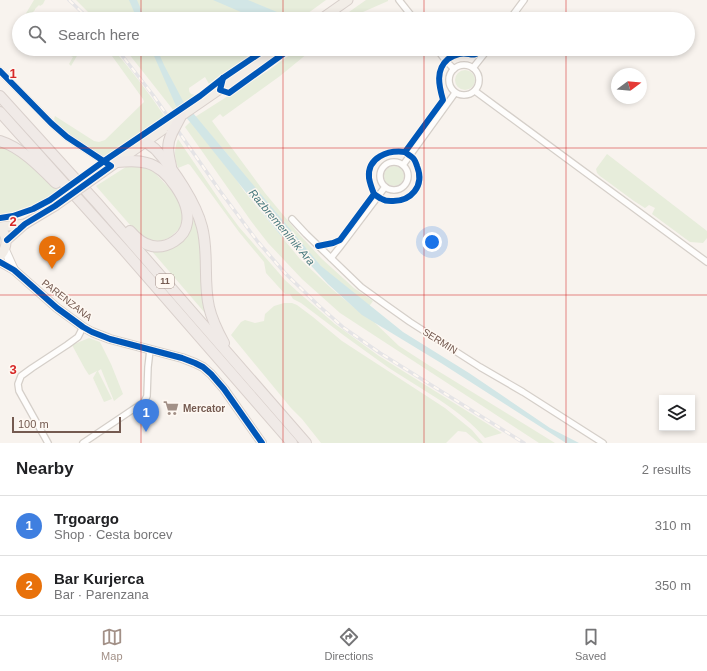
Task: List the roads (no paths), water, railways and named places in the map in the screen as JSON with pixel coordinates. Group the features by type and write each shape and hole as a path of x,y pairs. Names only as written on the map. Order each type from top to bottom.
{"highway":[{"name":"11","path":"0,96 98,204 306,443"},
{"name":"11","path":"0,112 102,225 292,443"},
{"path":"172,170 168,148 170,129 181,116"},
{"path":"0,141 6,143 46,173 72,199 102,225"},
{"path":"146,142 149,155 154,166"},
{"path":"146,142 156,150 172,170 197,213 205,242 206,281 209,307 216,328 231,357"},
{"path":"98,204 108,209 115,215 140,241 153,246 166,245 177,239 185,229 187,216 185,205 181,195 163,172 147,163 134,160 114,164"}],"main road":[{"path":"331,12 348,0"},
{"path":"181,116 268,56"},
{"path":"6,240 25,224 54,206 146,142 170,129"},
{"path":"2,253 6,240 0,227 25,224"}],"street":[{"path":"399,0 408,12"},
{"path":"515,12 524,0"},
{"path":"442,56 454,69"},
{"path":"473,68 482,56"},
{"path":"462,65 473,68 480,79 478,88 472,94 463,96 455,93 452,90 449,81 451,72 462,65"},
{"path":"0,71 51,123 67,137 114,164"},
{"path":"475,92 707,262"},
{"path":"403,165 455,93"},
{"path":"393,162 403,165 406,168 408,175 406,184 397,190 385,188 380,177 383,166 393,162"},
{"path":"331,258 385,188"},
{"name":"SERMIN","path":"292,219 361,287 410,322 603,443"},
{"name":"PARENZANA","path":"2,253 14,270"},
{"name":"PARENZANA","path":"0,262 14,270 57,308 92,332 110,339 195,363 203,367 224,389 262,443"},
{"path":"48,443 19,392 18,384 21,376 67,345 78,336 83,327"},
{"path":"83,443 144,402 147,396 150,350"}],"water":[{"path":"129,0 137,0 142,12 134,12"},
{"path":"213,0 248,0 277,12 241,12"},
{"name":"Razbremenilnik Ara","path":"154,56 160,56 183,101 321,266 403,332 469,373 550,428 579,443 566,443 441,363 362,315 328,284 281,236 176,106"}],"railway":[{"path":"69,0 82,12"},
{"path":"122,56 153,95 220,191 258,242 285,273 318,305 344,328 380,353 524,443"}],"place":[{"name":"Bar Kurjerca","path":"52,269"},
{"name":"Mercator","path":"171,408"},
{"name":"Trgoargo","path":"146,432"}]}
